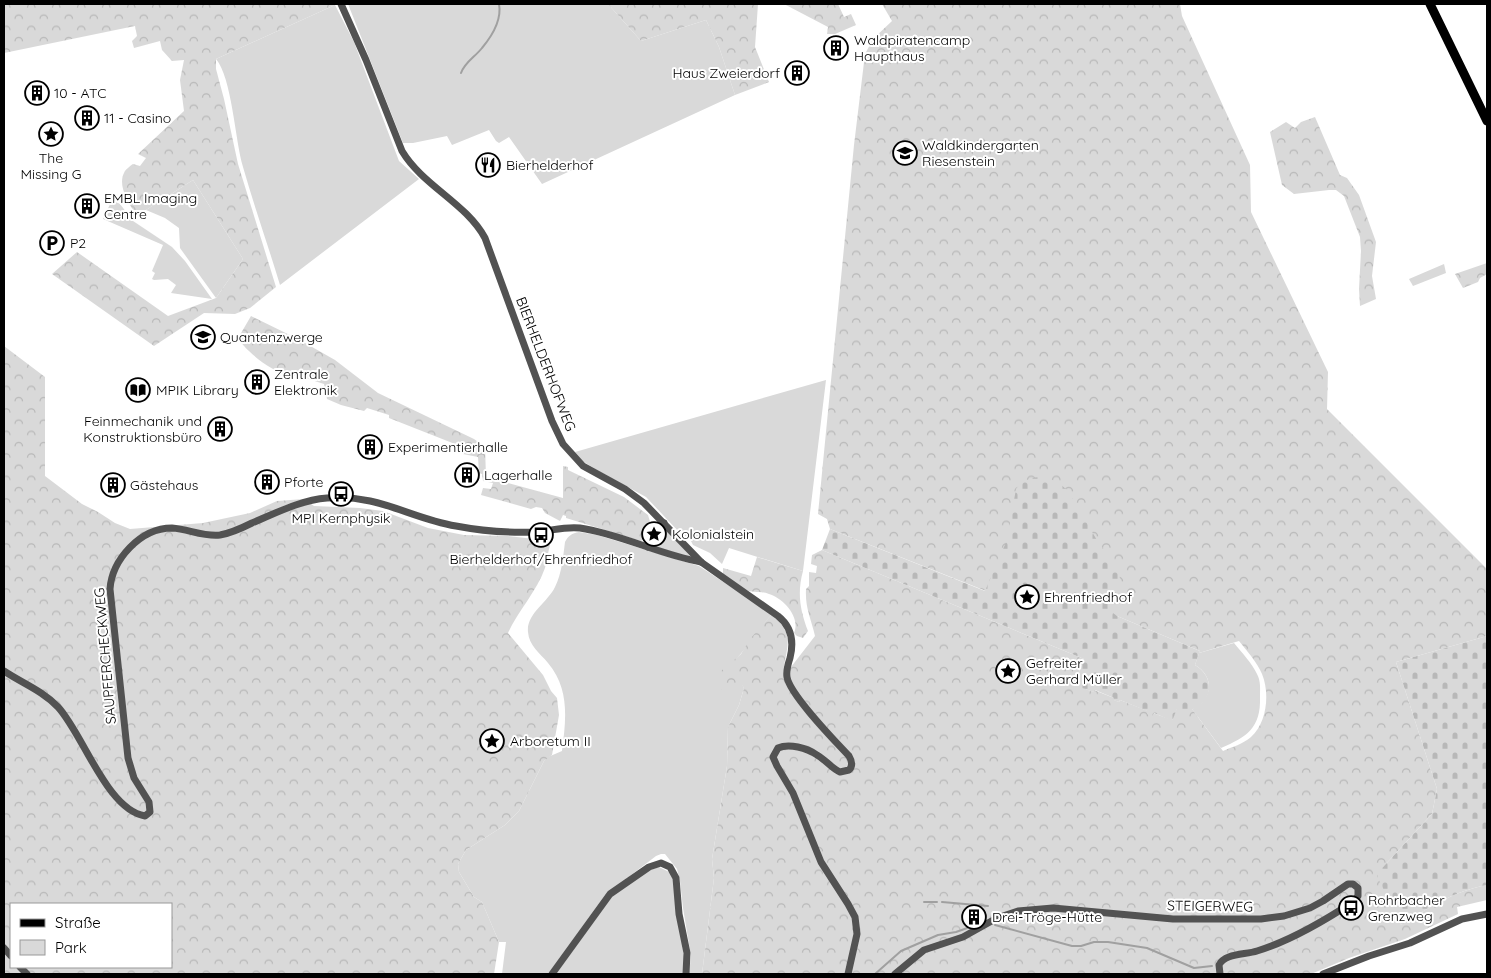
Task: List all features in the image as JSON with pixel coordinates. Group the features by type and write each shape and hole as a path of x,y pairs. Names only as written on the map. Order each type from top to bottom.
{"main road":[{"path":"1430,4 1487,121"}],"street":[{"name":"BIERHELDERHOFWEG","path":"341,4 397,141 407,159 472,221 485,238 552,421 561,440 583,466 635,496 652,509 701,562 776,614 786,624 792,641 786,672 789,683 822,727 851,759 851,768 846,772 842,772 834,769 816,754 797,748 781,747 775,751 774,757 776,766 793,794 821,862 855,917 857,934 848,974"},
{"name":"SAUPFERCHECKWEG","path":"4,671 52,700 65,715 118,799 134,812 144,816 150,812 150,806 131,771 128,758 110,593 112,577 119,560 132,546 162,529 170,528 220,535 301,504 325,498 348,498 371,500 438,522 465,528 533,532 578,528 701,562"},
{"path":"648,547 661,538 664,522"},
{"path":"552,974 610,894 649,867 660,863 670,867 676,878 679,914 687,952 686,974"},
{"name":"STEIGERWEG","path":"895,974 927,948 965,936 996,918 1012,912 1053,908 1173,919 1262,919 1284,916 1310,908 1348,884 1353,884 1358,888 1358,896 1353,902 1309,927 1263,949 1224,959 1218,965 1220,974"},
{"path":"1324,974 1369,956 1410,943 1462,919 1487,914"}],"green space":[{"path":"4,4 335,5 216,59 216,69 238,164 276,287 250,308 235,314 204,313 154,346 52,274 77,252 168,316 216,298 243,259 193,180 146,210 133,210 124,192 122,178 125,171 133,164 140,166 146,158 138,154 184,111 180,80 184,60 172,61 162,50 160,41 134,48 132,41 137,36 135,26 4,53"},
{"path":"348,4 608,4 641,41 706,20 719,47 735,95 542,184 509,137 499,143 489,130 452,145 447,136 413,143 403,143"},
{"path":"608,4 758,4 755,47 769,82 735,95 719,47 706,20 641,41"},
{"path":"784,4 838,4 844,17 851,14 856,25 835,34 827,34 828,27"},
{"path":"882,4 1180,4 1182,16 1250,165 1251,212 1328,372 1327,409 1487,569 1487,636 1396,662 1437,789 1432,814 1383,867 1401,925 1442,900 1464,891 1487,885 1487,900 1457,907 1458,914 1405,939 1349,958 1311,974 702,974 714,878 712,859 727,766 728,727 739,705 744,688 739,681 722,690 715,684 714,677 741,654 750,639 772,614 786,632 788,643 784,666 791,667 815,636 807,608 806,589 809,586 809,572 816,573 817,566 811,564 812,555 822,550 1084,659 1074,684 1148,711 1147,713 1153,713 1172,720 1177,708 1192,709 1223,751 1251,737 1261,724 1266,707 1266,690 1262,674 1255,661 1239,641 1199,653 1200,651 1117,616 986,591 830,529 827,519 818,514 854,145 865,54 873,39 892,21"},
{"path":"335,5 354,42 399,161 419,179 280,285 243,167 226,80 216,59"},
{"path":"1315,117 1340,175 1347,178 1359,195 1376,242 1372,276 1376,299 1360,306 1360,237 1344,196 1336,190 1294,194 1282,185 1270,132 1286,122 1295,128 1301,122"},
{"path":"193,180 243,259 216,298 180,248 179,228 165,218 146,210"},
{"path":"112,200 120,204 133,221 172,247 185,261 212,299 171,293 176,285 168,279 152,279 155,273 152,271 163,245 103,219"},
{"path":"1487,263 1487,274 1480,278 1478,282 1463,288 1455,274"},
{"path":"1444,264 1446,273 1413,286 1409,279"},
{"path":"251,316 335,360 378,393 474,439 485,447 486,477 563,498 563,466 568,467 568,470 624,497 648,515 654,529 641,541 566,518 563,515 560,521 545,513 542,508 536,507 531,509 481,495 483,488 491,489 493,483 483,481 482,474 479,473 478,457 463,454 460,446 389,418 389,415 367,408 364,411 327,399 324,384 296,375 291,378 274,370 247,350 237,340"},
{"path":"4,346 45,377 45,476 82,504 115,523 130,529 203,523 250,513 277,501 304,499 314,506 383,511 428,528 464,535 534,539 550,545 542,576 508,633 543,675 557,698 559,715 552,755 544,761 519,811 505,825 466,850 458,864 459,872 474,897 482,902 499,942 494,974 4,974"},
{"path":"826,380 803,571 729,548 722,564 710,553 693,545 690,539 679,532 646,497 584,462 575,452"},
{"name":"Ehrenfriedhof","path":"1043,477 1058,482 1068,491 1098,542 1116,565 1122,585 1119,595 1109,610 1117,616 1200,651 1195,665 1208,680 1209,688 1203,703 1196,708 1187,710 1177,709 1172,721 1154,713 1152,716 1147,714 1147,711 1120,700 1119,702 1113,700 1114,698 1095,690 1093,692 1074,685 1084,659 822,550 830,529 985,591 1007,540 1016,489 1021,483"},
{"path":"667,530 690,557 656,547 664,540"},
{"path":"579,532 597,535 699,566 772,614 742,653 731,664 744,688 739,705 728,727 727,766 712,859 714,878 702,974 689,974 691,956 680,881 677,869 665,854 656,856 605,895 548,974 502,974 506,942 499,942 482,902 474,897 459,872 458,864 466,850 505,825 519,811 544,761 548,757 562,751 565,728 563,694 555,673 530,641 528,626 530,619 552,593 557,582 567,538"},
{"path":"757,557 803,571 800,601 808,631 803,638 794,633 796,627 793,615 780,600 766,593 746,590 723,574 723,568 751,576"},
{"path":"1487,636 1487,885 1453,896 1401,925 1377,876 1432,814 1437,789 1396,662"},
{"path":"1234,643 1250,662 1258,677 1260,708 1251,730 1238,740 1221,748 1192,709 1204,700 1209,688 1206,675 1195,665 1199,653"},
{"path":"659,867 669,872 673,877 684,957 683,974 556,974 615,892 648,871"}],"waterway":[{"path":"461,73 493,33 498,22 499,4"},
{"path":"924,902 937,902"},
{"path":"942,902 988,906"},
{"path":"995,925 1072,946 1081,946 1094,942 1108,942 1147,948 1194,968 1212,966"},
{"path":"875,974 901,951 938,935 956,932 973,926"}],"tram line":[{"path":"1428,4 1487,126"}],"place":[{"name":"Waldpiratencamp Haupthaus","path":"836,48"},
{"name":"Haus Zweierdorf","path":"797,73"},
{"name":"10 - ATC","path":"37,93"},
{"name":"11 - Casino","path":"87,118"},
{"name":"The Missing G","path":"51,134"},
{"name":"Waldkindergarten Riesenstein","path":"905,153"},
{"name":"Bierhelderhof","path":"488,165"},
{"name":"EMBL Imaging Centre","path":"87,206"},
{"name":"P2","path":"52,243"},
{"name":"Quantenzwerge","path":"203,337"},
{"name":"Zentrale Elektronik","path":"257,382"},
{"name":"MPIK Library","path":"138,390"},
{"name":"Feinmechanik und Konstruktionsbüro","path":"220,429"},
{"name":"Experimentierhalle","path":"370,447"},
{"name":"Lagerhalle","path":"467,475"},
{"name":"Pforte","path":"267,482"},
{"name":"Gästehaus","path":"113,485"},
{"name":"MPI Kernphysik","path":"341,494"},
{"name":"Kolonialstein","path":"654,534"},
{"name":"Bierhelderhof/Ehrenfriedhof","path":"541,535"},
{"name":"Ehrenfriedhof","path":"1027,597"},
{"name":"Gefreiter Gerhard Müller","path":"1008,671"},
{"name":"Arboretum II","path":"492,741"},
{"name":"Rohrbacher Grenzweg","path":"1351,908"},
{"name":"Drei-Tröge-Hütte","path":"974,917"}]}
